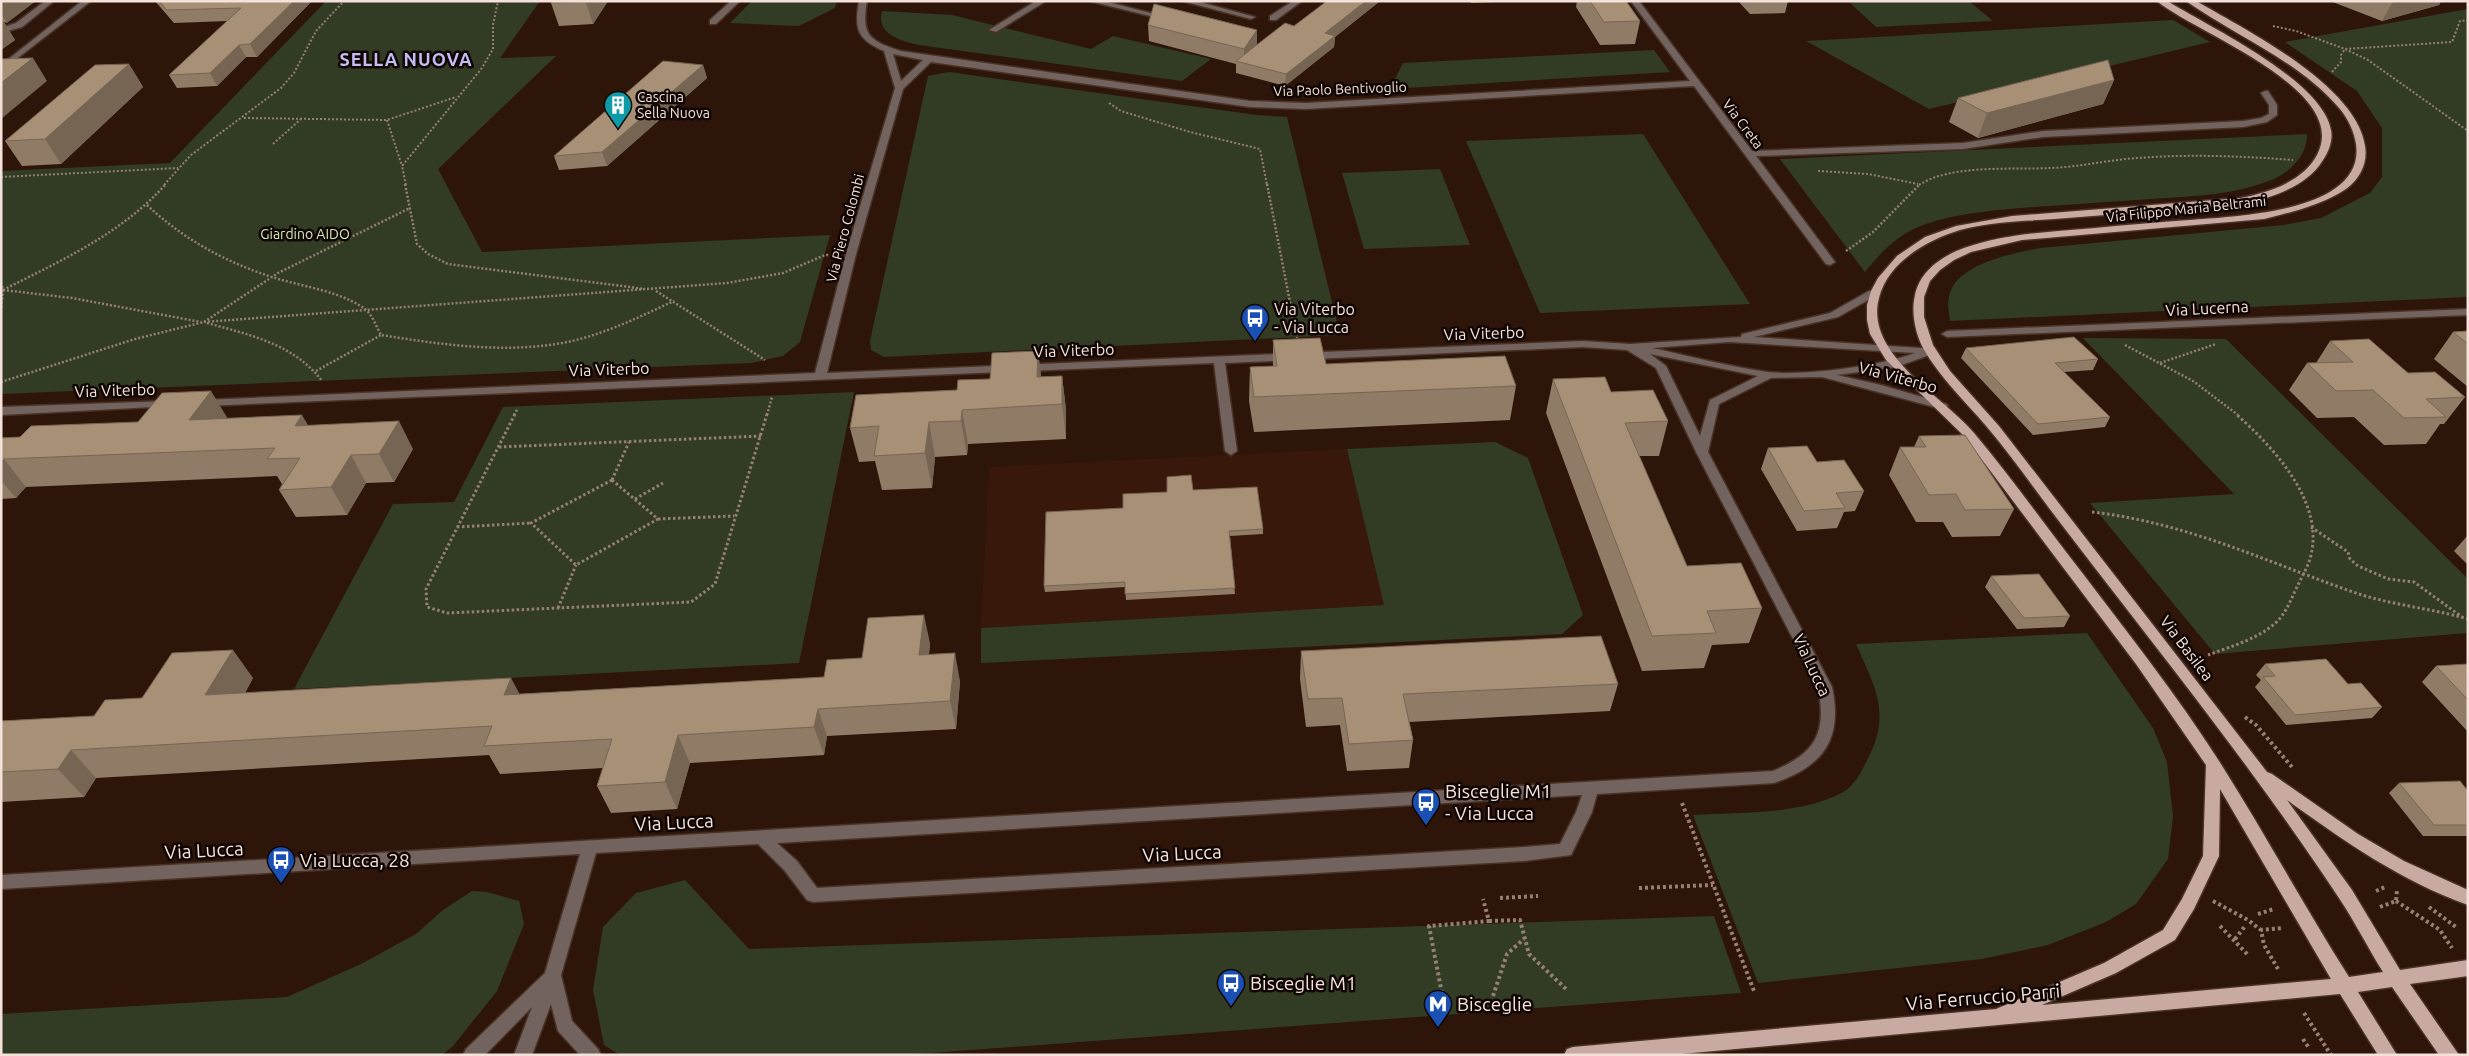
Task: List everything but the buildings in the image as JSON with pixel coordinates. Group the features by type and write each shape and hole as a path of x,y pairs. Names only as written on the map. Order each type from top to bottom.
{"main road":[{"name":"Via Filippo Maria Beltrami","path":"1884,348 1871,319 1874,293 1884,274 1901,257 1943,233 1971,225 2000,220 2227,202 2269,194 2297,181 2321,160 2328,140 2323,120 2307,97 2260,60 2161,1"},
{"name":"Via Filippo Maria Beltrami","path":"1931,351 1921,327 1917,304 1923,284 1934,268 1954,255 1986,244 2022,237 2264,216 2296,208 2343,187 2355,175 2361,164 2364,147 2358,128 2344,106 2316,82 2264,45 2190,1"},
{"path":"1884,348 1908,379 1942,406 1968,433 2141,660 2214,764 2343,986 2388,1055"},
{"name":"Via Basilea","path":"1931,351 1948,376 1995,428 2258,773 2354,907 2396,979 2450,1055"},
{"path":"1990,1018 2110,968 2169,935 2191,898 2211,856 2214,764"},
{"path":"2258,773 2353,839 2383,857 2468,898"},
{"name":"Via Ferruccio Parri","path":"1573,1055 2343,986 2468,968"}],"street":[{"path":"1,31 19,25 50,1"},
{"path":"1,69 87,1"},
{"path":"713,22 736,1"},
{"path":"863,1 860,24 863,33 888,50 899,88"},
{"path":"993,30 1042,1"},
{"path":"1093,1 1176,21"},
{"path":"1186,1 1251,17"},
{"path":"1274,18 1298,1"},
{"name":"Via Creta","path":"1635,1 1830,262"},
{"name":"Via Paolo Bentivoglio","path":"888,50 929,59 1274,106 1695,83"},
{"name":"Via Piero Colombi","path":"820,377 851,254 899,88 929,59"},
{"path":"1749,154 1963,146 2043,134 2243,124 2264,120 2272,115 2273,105 2265,92"},
{"name":"Via Viterbo","path":"1729,340 1834,315 1874,293"},
{"name":"Via Lucerna","path":"1947,334 2468,312"},
{"name":"Via Viterbo","path":"1,411 1583,344 1630,347 1729,340 1884,348"},
{"name":"Via Viterbo","path":"1630,347 1769,375 1817,374 1896,364"},
{"name":"Via Lucca","path":"1,882 1590,790 1774,777 1807,761 1816,752 1828,732 1831,718 1825,687 1702,452 1661,366 1630,347"},
{"path":"1884,348 1931,351"},
{"path":"1896,364 1931,351"},
{"path":"1219,360 1231,451"},
{"name":"Via Viterbo","path":"1817,374 1877,387 1942,406"},
{"path":"1702,452 1714,402 1769,375"},
{"name":"Via Lucca","path":"762,838 791,866 813,896 1464,858 1565,850 1584,812 1590,790"},
{"path":"523,1055 553,975 590,848"},
{"path":"472,1055 512,1019 553,975"},
{"path":"553,975 564,1025 592,1055"}],"path":[{"path":"2,290 92,246 116,230 147,204 191,155 281,88 294,73 316,31 344,1"},
{"path":"402,166 482,68 493,49 493,25 498,1"},
{"path":"2345,49 2452,42 2460,21 2468,20"},
{"path":"2267,25 2296,31 2345,49 2368,60 2468,131"},
{"path":"2316,82 2338,69 2345,49"},
{"path":"243,118 386,120 422,110 457,97"},
{"path":"1108,98 1109,104 1121,111 1190,132 1260,149 1298,341"},
{"path":"273,144 302,119"},
{"path":"386,120 402,166 417,244 428,254 448,264 654,290 675,301 766,360"},
{"path":"1846,252 1856,246 1888,217 1912,188 1930,180 1966,173 2085,166 2124,160 2216,156 2298,160"},
{"path":"1,177 178,168"},
{"path":"1813,171 1868,174 1919,185"},
{"path":"147,204 170,228 213,253 272,277 337,296 366,310 381,336"},
{"path":"204,322 272,277 321,250 410,208"},
{"path":"1,382 135,339 204,322 654,290 727,283 783,274 825,255 851,254"},
{"path":"1,282 1,309"},
{"path":"2,290 90,301 204,322 254,337 293,353 316,371 322,381"},
{"path":"316,371 381,336 509,347 557,344 675,301"},
{"path":"2118,342 2160,363 2213,394 2244,419 2268,445 2290,474 2303,499 2311,526 2312,551 2304,573 2281,619 2242,642 2208,655"},
{"path":"2160,363 2187,352 2216,344"},
{"path":"521,404 426,589 427,607 447,613 691,602 715,584 734,516 774,393"},
{"path":"499,447 761,436"},
{"path":"458,528 531,523 612,480 629,442"},
{"path":"612,480 658,519"},
{"path":"635,499 662,484"},
{"path":"2092,512 2146,519 2184,528 2221,540 2354,593 2399,605 2466,619"},
{"path":"558,608 576,565 658,519 734,516"},
{"path":"531,523 576,565"},
{"path":"2311,526 2348,552 2350,559 2358,566 2388,579 2414,582 2466,619"},
{"path":"1684,810 1754,991"},
{"path":"1639,888 1713,884"},
{"path":"2396,901 2397,885"},
{"path":"2376,891 2385,887"},
{"path":"1500,898 1538,896"},
{"path":"1483,899 1489,921"},
{"path":"2386,906 2396,901"},
{"path":"2396,901 2440,930"},
{"path":"2216,903 2248,920 2261,930 2264,945"},
{"path":"2426,905 2456,927"},
{"path":"2258,914 2281,907"},
{"path":"1443,1000 1429,926 1520,920 1529,954 1566,989"},
{"path":"2235,939 2246,925"},
{"path":"2220,926 2235,939 2249,956"},
{"path":"2261,930 2273,927 2293,928"},
{"path":"1493,996 1507,954 1524,939"},
{"path":"2317,1034 2331,1055"},
{"path":"2303,1039 2309,1048"}],"shaded area":[{"path":"1347,449 1385,605 981,628 989,467"}],"green space":[{"name":"Giardino AIDO","path":"326,1 540,1 500,58 556,56 438,169 482,252 830,235 800,342 783,356 751,363 1,394 1,171 170,163"},
{"path":"752,1 837,1 835,8 799,26 730,23"},
{"path":"1848,1 1969,1 1993,21 1876,27"},
{"path":"2468,9 2468,297 1950,321 1948,300 1953,286 1973,268 2001,257 2041,248 2284,225 2321,218 2370,193 2382,177 2382,128 2357,91 2285,42"},
{"path":"882,11 952,15 1091,49 1113,36 1211,59 1182,81 919,45 897,39 886,31 881,19"},
{"path":"2173,20 2210,42 1929,109 1806,41"},
{"path":"1654,50 1670,72 1390,89 1403,63"},
{"path":"949,72 1256,115 1287,117 1340,335 884,357 871,350 870,341 928,76"},
{"path":"1643,134 1750,304 1540,313 1466,141"},
{"path":"2307,134 2304,150 2295,164 2274,179 2254,186 2204,195 2018,208 1956,216 1926,224 1908,232 1878,256 1865,272 1780,159"},
{"path":"1440,169 1470,245 1364,249 1342,173"},
{"path":"2083,338 2226,339 2468,579 2468,633 2215,654 2090,503 2234,494"},
{"path":"854,392 799,663 294,689 393,504 454,502 503,407"},
{"path":"1495,442 1528,458 1583,615 1562,634 981,663 981,628 1384,605 1347,449"},
{"path":"2087,633 2153,728 2167,762 2173,816 2168,859 2136,904 2106,922 2048,945 1982,959 1758,983 1693,815 1790,809 1827,799 1843,792 1854,783 1874,745 1880,716 1875,689 1856,644"},
{"path":"685,880 749,949 1714,916 1741,993 903,1055 620,1055 604,1045 593,990 603,927 636,893"},
{"path":"472,891 487,892 519,901 524,924 497,991 453,1046 442,1055 1,1055 1,1014 287,997 361,964 416,934 443,910"}],"place":[{"name":"Cascina Sella Nuova","path":"618,129"},
{"name":"Via Viterbo - Via Lucca","path":"1255,342"},
{"name":"Bisceglie M1 - Via Lucca","path":"1426,826"},
{"name":"Via Lucca, 28","path":"281,884"},
{"name":"Bisceglie M1","path":"1231,1007"},
{"name":"Bisceglie","path":"1438,1028"}],"district":[{"name":"SELLA NUOVA","path":"406,60"}]}
